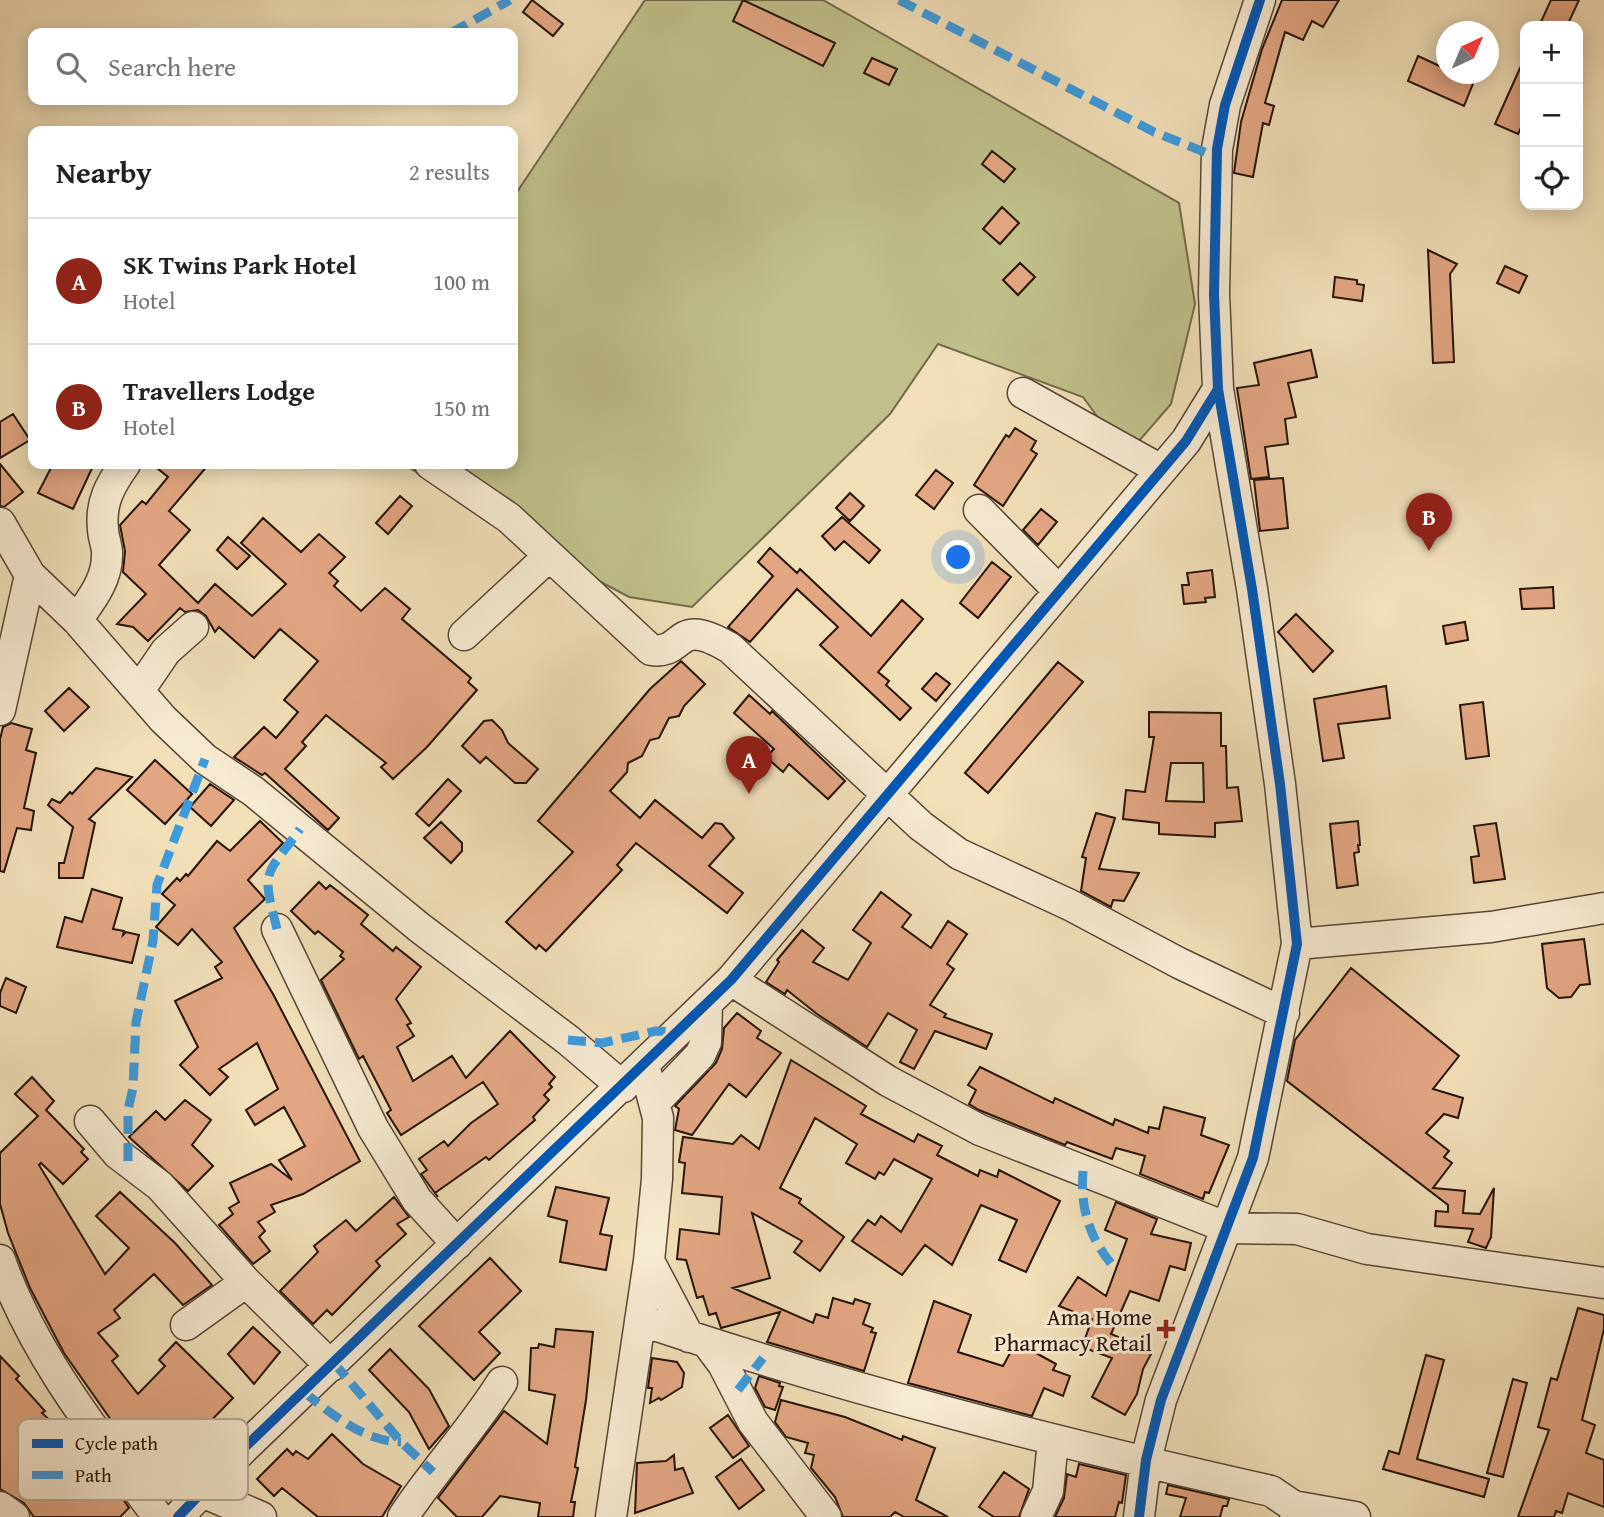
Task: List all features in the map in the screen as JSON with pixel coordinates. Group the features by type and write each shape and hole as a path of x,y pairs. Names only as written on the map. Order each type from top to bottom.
{"street":[{"path":"1139,1517 1146,1460 1161,1400 1253,1158 1297,944 1277,758 1218,389 1214,295 1217,149 1225,105 1260,0"},
{"path":"248,1447 731,980 1186,441 1218,389"},
{"path":"1023,393 1161,470"},
{"path":"77,620 98,590 104,573 108,556 103,529 103,504 110,486 122,469"},
{"path":"437,469 509,518 652,650 662,649 685,635 696,633 709,636 730,648 921,827 959,854 1070,905 1179,963 1284,1013"},
{"path":"979,510 1059,591"},
{"path":"0,523 30,575 77,620 163,719 205,759 262,799 419,928 568,1040 623,1087"},
{"path":"464,635 549,556"},
{"path":"0,710 6,644 30,575"},
{"path":"140,690 166,652 193,627"},
{"path":"1297,944 1491,927 1604,908"},
{"path":"277,929 373,1128 417,1200 457,1244"},
{"path":"731,980 888,1081 980,1130 1228,1227 1297,1229 1367,1249 1604,1283"},
{"path":"654,1103 699,1055 706,1042 707,1003"},
{"path":"611,1517 649,1261 659,1130 644,1065"},
{"path":"90,1121 118,1154 160,1186 246,1282 331,1366"},
{"path":"0,1260 40,1350 86,1419"},
{"path":"649,1261 698,1340 738,1390 753,1422 826,1517"},
{"path":"186,1325 246,1282"},
{"path":"640,1320 698,1340 1053,1441 1146,1460 1271,1491 1295,1511 1355,1517"},
{"path":"403,1517 433,1472 477,1422 502,1382"},
{"path":"1037,1517 1048,1491 1053,1441"},
{"path":"146,1500 159,1517"},
{"path":"178,1517 194,1500"},
{"path":"221,1500 261,1517"},
{"path":"0,1507 14,1517"}],"green space":[{"path":"645,0 823,0 1179,203 1195,304 1171,404 1126,456 1083,397 938,344 890,414 692,607 629,597 516,537 412,469 518,469 518,190"}],"building":[{"path":"532,0 563,24 553,36 523,12"},
{"path":"743,0 835,43 823,66 733,21"},
{"path":"1282,0 1339,0 1323,27 1312,21 1303,40 1285,32 1265,103 1274,106 1269,125 1263,123 1253,177 1234,173 1241,122 1262,49"},
{"path":"1551,0 1579,0 1569,21 1541,21"},
{"path":"1418,56 1436,64 1436,84 1473,84 1464,106 1408,81"},
{"path":"872,58 897,69 889,85 864,73"},
{"path":"1520,68 1520,130 1518,134 1495,124"},
{"path":"992,151 1015,169 1004,182 982,164"},
{"path":"1002,207 1019,223 1000,244 983,229"},
{"path":"1428,250 1457,264 1450,274 1454,362 1433,363"},
{"path":"1020,263 1035,277 1018,295 1003,280"},
{"path":"1505,266 1527,276 1519,293 1497,283"},
{"path":"1335,277 1357,280 1357,284 1364,285 1362,301 1333,297"},
{"path":"1311,350 1317,377 1288,383 1296,417 1285,419 1288,444 1265,447 1269,477 1251,479 1237,388 1259,385 1254,363"},
{"path":"13,414 28,441 0,458 0,422"},
{"path":"1015,428 1036,441 1031,450 1037,454 1003,506 974,485 1006,435 1009,437"},
{"path":"0,464 23,492 4,507 0,506"},
{"path":"50,469 92,469 73,509 38,493"},
{"path":"158,469 205,469 169,511 190,530 159,565 198,603 215,584 252,616 286,584 241,543 263,518 301,552 319,534 345,557 329,573 338,581 334,586 361,611 385,588 410,609 402,619 471,678 468,682 477,690 427,747 393,779 381,767 386,763 326,715 302,742 306,746 285,769 339,818 328,830 265,773 262,775 234,757 264,727 276,738 298,712 284,700 318,661 280,629 254,658 219,627 215,632 206,616 198,610 185,612 180,608 148,641 133,627 117,624 146,594 123,572 125,551 120,525 142,501 146,504 168,477"},
{"path":"936,470 953,483 934,509 916,495"},
{"path":"1283,478 1288,528 1260,531 1254,480"},
{"path":"850,493 864,506 850,521 836,508"},
{"path":"400,496 412,506 388,534 376,523"},
{"path":"1041,509 1057,522 1038,545 1023,530"},
{"path":"842,517 880,550 869,563 844,541 835,550 822,536"},
{"path":"228,537 250,556 237,569 217,550"},
{"path":"770,548 797,573 800,569 871,636 902,600 923,619 878,672 889,681 886,685 911,708 900,720 820,645 838,627 797,589 750,642 728,627 773,576 758,562"},
{"path":"992,562 1011,577 978,618 960,603"},
{"path":"1212,570 1215,597 1205,598 1206,602 1184,604 1182,585 1189,585 1187,573"},
{"path":"1553,587 1554,608 1522,609 1520,589"},
{"path":"1296,614 1333,651 1313,672 1278,632"},
{"path":"1465,622 1468,640 1446,644 1443,626"},
{"path":"681,661 705,684 684,706 679,716 669,718 659,738 650,740 642,756 628,763 627,772 610,791 640,818 655,800 702,838 715,823 722,824 734,838 709,866 743,893 727,913 636,843 617,865 622,870 546,951 539,945 536,949 506,922 573,852 538,821 650,689"},
{"path":"1058,662 1083,682 988,793 965,773"},
{"path":"936,673 950,684 936,701 922,689"},
{"path":"1386,686 1390,718 1338,724 1344,758 1323,761 1314,699"},
{"path":"69,688 89,707 64,731 45,711"},
{"path":"749,695 770,714 772,711 845,781 828,799 789,764 783,772 766,757 774,749 734,713"},
{"path":"1483,702 1489,756 1466,759 1460,705"},
{"path":"1149,712 1221,713 1221,746 1226,746 1227,788 1238,787 1242,821 1215,823 1215,837 1159,834 1159,823 1123,819 1126,790 1145,792 1154,737 1149,737","holes":["1171,763 1203,763 1204,802 1166,801"]},
{"path":"492,720 502,730 508,743 538,769 526,783 515,783 486,757 480,763 462,746 484,721"},
{"path":"11,723 32,729 26,750 36,753 24,808 34,811 31,830 17,828 4,872 0,871 0,739 3,727"},
{"path":"155,760 192,794 165,824 127,790"},
{"path":"96,768 132,777 89,819 95,823 83,878 59,878 59,863 64,863 73,827 48,805 52,799 60,803 70,792 72,794"},
{"path":"448,779 461,791 429,826 416,814"},
{"path":"210,784 234,800 211,826 190,807"},
{"path":"1096,813 1115,818 1099,869 1139,873 1124,901 1113,900 1111,907 1081,891 1086,858 1082,857"},
{"path":"260,821 283,843 248,880 265,899 234,928 273,994 360,1161 303,1194 271,1205 275,1212 258,1222 265,1231 259,1237 270,1251 253,1264 219,1225 233,1214 229,1208 239,1202 230,1183 271,1164 292,1180 279,1160 305,1146 284,1107 255,1125 246,1110 278,1089 257,1043 219,1069 228,1077 210,1095 180,1065 198,1047 175,1001 222,978 215,967 222,962 192,929 178,945 156,927 175,905 162,894 177,878 180,881 186,874 188,876 217,841 230,851"},
{"path":"1358,821 1360,845 1359,852 1354,853 1358,885 1337,888 1330,824"},
{"path":"441,822 462,843 462,851 451,863 424,838"},
{"path":"1496,823 1505,879 1474,883 1471,857 1479,856 1474,826"},
{"path":"319,882 326,889 330,885 368,915 361,924 393,951 396,947 421,967 396,999 411,1023 407,1025 414,1036 397,1047 413,1081 452,1056 466,1078 510,1031 555,1077 549,1084 552,1087 544,1095 549,1100 533,1117 535,1120 489,1160 486,1157 435,1193 421,1174 427,1170 419,1159 444,1141 448,1146 471,1123 498,1104 483,1082 401,1135 387,1113 391,1110 363,1056 359,1059 321,980 344,959 340,956 343,952 318,931 315,934 291,911"},
{"path":"92,889 122,898 113,929 124,931 123,935 126,932 139,935 132,963 57,947 65,917 82,922"},
{"path":"881,892 911,915 902,927 931,948 948,921 967,934 947,964 954,969 930,1005 946,1014 944,1017 992,1034 986,1049 935,1031 914,1069 900,1062 917,1030 888,1013 867,1047 817,1014 787,990 785,994 766,982 779,962 777,960 802,930 824,948 813,962 848,980 871,943 853,930"},
{"path":"1584,939 1590,984 1580,985 1571,997 1559,998 1547,988 1542,944"},
{"path":"1351,968 1459,1056 1433,1089 1463,1098 1458,1118 1444,1114 1426,1133 1449,1151 1444,1157 1452,1163 1433,1188 1465,1191 1463,1213 1480,1214 1494,1188 1491,1237 1486,1248 1468,1242 1473,1229 1435,1226 1436,1211 1448,1212 1448,1205 1287,1081 1295,1040"},
{"path":"6,978 26,987 16,1013 0,1006 0,993"},
{"path":"737,1013 761,1031 757,1038 781,1053 746,1097 729,1084 692,1135 675,1130 679,1109 675,1106 716,1063 722,1049 724,1028"},
{"path":"791,1060 866,1106 861,1114 914,1142 918,1134 942,1146 937,1155 978,1176 980,1170 997,1177 999,1170 1060,1201 1026,1272 999,1260 1017,1220 981,1205 952,1265 925,1245 902,1275 852,1241 868,1220 875,1225 881,1216 901,1232 932,1179 894,1159 884,1175 879,1172 875,1179 846,1163 857,1144 815,1118 780,1188 801,1199 799,1203 844,1237 820,1271 794,1252 802,1241 752,1213 770,1278 733,1288 813,1323 816,1314 828,1318 833,1298 853,1304 855,1299 870,1304 863,1324 873,1328 871,1332 876,1333 864,1371 767,1342 780,1312 721,1328 716,1313 709,1315 703,1296 697,1298 686,1260 677,1259 680,1229 719,1234 722,1197 682,1193 685,1163 679,1162 683,1137 733,1144 741,1135 759,1149"},
{"path":"980,1067 1053,1103 1055,1098 1113,1125 1115,1119 1148,1133 1149,1127 1159,1129 1164,1107 1205,1118 1201,1135 1229,1145 1209,1193 1205,1192 1203,1199 1140,1174 1145,1156 1116,1148 1112,1159 1067,1142 1065,1145 979,1110 969,1104 976,1090 968,1085"},
{"path":"32,1077 54,1101 46,1110 84,1149 81,1152 88,1159 63,1184 41,1163 39,1165 105,1274 129,1248 96,1216 120,1192 175,1243 212,1285 183,1305 154,1274 114,1310 120,1318 98,1333 118,1356 112,1361 138,1394 165,1366 159,1360 176,1342 233,1398 213,1419 110,1419 64,1353 30,1288 8,1233 0,1204 0,1153 38,1116 15,1094"},
{"path":"185,1100 211,1120 192,1145 213,1166 188,1191 129,1137 156,1111 165,1120"},
{"path":"556,1187 609,1198 600,1234 612,1236 606,1270 560,1262 567,1221 548,1216"},
{"path":"394,1197 409,1217 397,1224 406,1234 376,1261 380,1266 332,1315 327,1310 313,1324 280,1291 318,1252 314,1246 346,1220 356,1231"},
{"path":"1116,1202 1157,1219 1151,1234 1191,1243 1185,1270 1170,1266 1159,1301 1130,1291 1111,1334 1145,1348 1144,1351 1151,1354 1143,1369 1137,1394 1125,1415 1092,1397 1112,1358 1082,1347 1092,1319 1059,1306 1078,1277 1106,1296 1127,1239 1105,1230"},
{"path":"490,1258 521,1291 479,1332 500,1353 474,1380 419,1326"},
{"path":"934,1301 971,1315 958,1352 1003,1366 1016,1342 1056,1364 1053,1370 1070,1376 1063,1396 1044,1388 1032,1416 908,1383"},
{"path":"1578,1308 1604,1315 1604,1329 1582,1420 1595,1425 1586,1453 1604,1460 1604,1507 1568,1493 1562,1513 1556,1511 1554,1517 1518,1517 1549,1430 1538,1427 1551,1378 1557,1380"},
{"path":"253,1327 280,1352 254,1384 228,1354"},
{"path":"556,1329 593,1332 575,1467 578,1468 571,1502 575,1502 573,1517 538,1517 540,1503 500,1496 482,1517 457,1517 438,1498 504,1411 547,1444 555,1395 529,1390 531,1348 538,1348 539,1344 554,1347"},
{"path":"390,1349 429,1389 449,1426 429,1449 409,1412 369,1370"},
{"path":"1426,1355 1444,1360 1417,1459 1489,1479 1484,1497 1383,1469 1389,1451 1399,1454"},
{"path":"0,1356 19,1376 16,1379 45,1411 42,1413 48,1419 18,1419 18,1500 0,1489"},
{"path":"652,1358 677,1362 684,1373 682,1387 661,1400 659,1398 650,1403 652,1388 648,1388"},
{"path":"759,1376 780,1383 779,1386 783,1387 775,1410 765,1407 755,1388"},
{"path":"1513,1379 1527,1383 1503,1477 1487,1473"},
{"path":"781,1400 845,1417 902,1440 903,1436 935,1448 916,1500 948,1517 904,1517 895,1512 890,1517 843,1517 835,1497 811,1468 814,1455 805,1453 808,1443 786,1437 775,1422"},
{"path":"728,1415 749,1446 733,1458 710,1428"},
{"path":"332,1434 363,1464 401,1486 382,1517 318,1517 282,1488 274,1496 257,1479 287,1449 293,1455 296,1451 308,1459"},
{"path":"674,1455 675,1470 683,1468 693,1493 635,1513 637,1463 666,1461"},
{"path":"741,1459 764,1490 739,1509 716,1477"},
{"path":"1079,1464 1126,1475 1122,1503 1119,1502 1115,1517 1055,1517 1064,1498 1067,1474 1076,1477"},
{"path":"1004,1472 1029,1489 1019,1517 994,1517 979,1507"},
{"path":"1168,1485 1229,1499 1227,1506 1223,1506 1220,1517 1180,1517 1186,1498 1166,1494"},
{"path":"19,1500 124,1500 129,1508 120,1517 34,1517"}],"marked path":[{"path":"460,28 510,0"},
{"path":"899,0 1154,132 1217,157"},
{"path":"128,1161 128,1110 133,1088 136,1022 153,941 157,885 205,759"},
{"path":"277,929 269,894 269,874 300,829"},
{"path":"568,1040 602,1043 656,1031 678,1032"},
{"path":"1083,1171 1083,1198 1088,1222 1098,1245 1114,1267"},
{"path":"738,1390 763,1358"},
{"path":"334,1363 401,1442 433,1472"},
{"path":"304,1392 337,1418 361,1432 387,1441 401,1442"}],"cycle path":[{"path":"248,1444 731,980 1186,441 1218,389 1214,294 1217,149 1225,105 1260,0"},
{"path":"1139,1517 1146,1460 1161,1400 1253,1158 1297,944 1280,784 1252,589 1218,389"},
{"path":"178,1517 194,1500"}],"place":[{"name":"Travellers Lodge","path":"1429,551"},
{"name":"SK Twins Park Hotel","path":"749,794"},
{"name":"Ama Home Pharmacy Retail","path":"1166,1329"}]}
